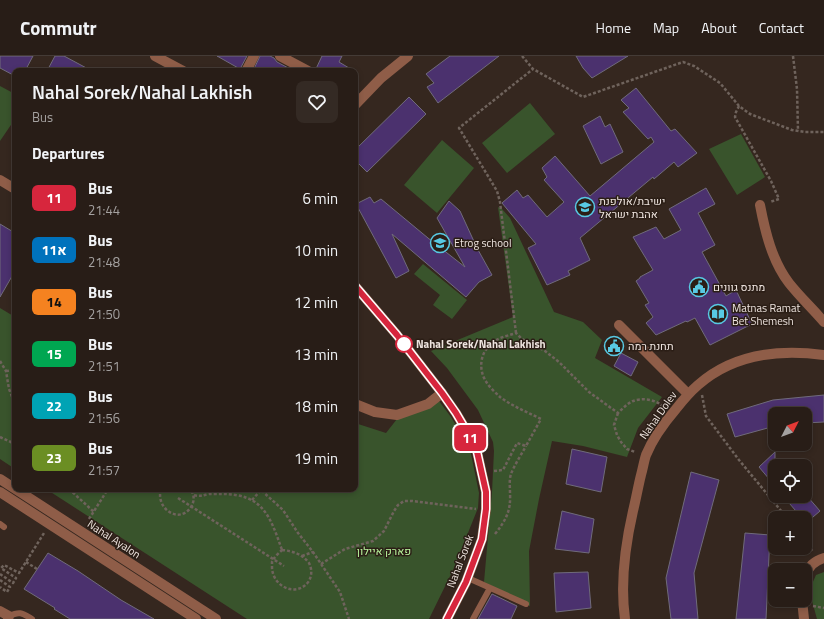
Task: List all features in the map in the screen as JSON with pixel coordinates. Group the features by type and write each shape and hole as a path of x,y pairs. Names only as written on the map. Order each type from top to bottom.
{"street":[{"path":"155,56 177,68"},
{"path":"248,68 254,56"},
{"path":"280,56 302,68"},
{"path":"358,102 381,78 408,56"},
{"path":"0,180 12,187"},
{"path":"760,205 765,231 777,263 788,282 824,322"},
{"name":"Nahal Sorek","path":"358,290 397,335 442,393 476,447 486,492 486,509 482,539 468,578 447,619"},
{"path":"618,325 688,394"},
{"name":"Nahal Dolev","path":"625,619 623,609 623,571 628,533 646,456 653,440 669,417 688,394 700,383 729,365 760,355 788,352 824,355"},
{"path":"358,405 376,412 396,414 428,404 442,393"},
{"name":"Nahal Ayalon","path":"0,479 12,487"},
{"name":"Nahal Ayalon","path":"0,492 196,619"},
{"name":"Nahal Ayalon","path":"20,492 216,619"},
{"path":"812,565 817,560 824,558"},
{"path":"803,607 804,619"}],"lane":[{"path":"468,578 526,604"},
{"path":"473,619 490,588"},
{"path":"6,615 17,612 32,619"}],"path":[{"path":"522,56 533,69 583,97 683,62 694,66 720,83 739,106 756,117 792,130 824,132"},
{"path":"793,56 797,90 798,131"},
{"path":"533,69 459,128 498,191 516,333 522,340 545,351 559,362 589,392 618,413"},
{"path":"739,106 735,117 771,180 779,199 760,205"},
{"path":"495,534 508,515 511,475 541,419 501,398 487,383 483,374 481,366 483,356 489,346 498,339 516,333"},
{"path":"0,361 6,371 9,389 12,396"},
{"path":"6,371 12,370"},
{"path":"700,383 706,416 739,460 781,511"},
{"path":"646,456 627,449 621,442 614,425 618,413 631,402 645,399 662,405 669,417"},
{"path":"0,437 12,443"},
{"path":"494,471 502,470 517,443 526,446"},
{"path":"72,492 94,512"},
{"path":"89,519 106,492"},
{"path":"160,492 160,498 165,509 172,513 178,514 185,513 190,509 194,499 192,492"},
{"path":"252,500 259,492"},
{"path":"263,492 283,510 313,552 340,592 349,619"},
{"path":"194,495 199,497 207,494 237,495 249,498 260,505 269,516 282,550"},
{"path":"178,498 284,566"},
{"path":"321,564 345,549 373,541 384,532 394,510 404,501 486,509"},
{"path":"1,568 4,565 19,573 50,524"},
{"path":"282,550 294,551 302,556 310,566 312,572 310,578 305,586 298,589 288,589 281,585 275,578 272,570 272,562 282,550"},
{"path":"302,556 313,552"},
{"path":"26,562 37,569"},
{"path":"0,574 13,583 16,578 1,568"},
{"path":"0,580 10,587 7,592 0,587"}],"green space":[{"path":"0,86 12,92 12,123 0,141"},
{"path":"530,103 555,134 507,173 482,143"},
{"path":"741,134 765,177 737,195 709,149"},
{"path":"442,140 474,168 437,213 404,185"},
{"path":"498,207 502,209 510,218 554,312 583,322 602,340 595,358 662,397 638,428 627,457 583,446 552,441 529,551 530,606 484,582 492,492 493,442 478,410 447,368 431,351 513,317"},
{"path":"423,264 467,300 452,319 433,305 440,295 414,274"},
{"path":"0,308 12,315 12,467 0,459"},
{"name":"פארק איילון","path":"439,401 451,417 470,449 479,493 478,508 453,570 429,619 247,619 51,492 358,492 358,424 386,433 397,419"},
{"path":"824,572 824,619 817,619 812,601 812,584 816,575"}],"building":[{"path":"0,56 33,56 27,68 12,68 12,74 0,68"},
{"path":"55,56 64,56 86,68 49,68"},
{"path":"217,56 247,56 241,68"},
{"path":"260,56 270,56 288,68 254,68"},
{"path":"322,56 342,56 339,62 349,68 316,68"},
{"path":"450,56 499,56 438,103 427,87 434,83 426,74"},
{"path":"576,56 628,56 592,78 583,68"},
{"path":"636,88 671,131 675,129 697,153 678,167 674,162 654,179 653,177 580,238 590,260 568,271 570,275 547,285 528,248 536,244 502,203 517,190 523,198 528,195 547,217 564,202 544,180 547,177 542,168 555,156 590,196 654,142 651,137 648,139 623,112 629,108 621,100"},
{"path":"409,97 426,114 367,172 358,163 358,147"},
{"path":"600,116 605,127 610,124 623,152 601,164 583,126"},
{"name":"מתנס גוונים","path":"706,188 715,204 698,213 715,245 702,252 726,296 736,290 752,324 710,345 695,318 656,335 646,323 653,317 645,305 649,303 636,281 653,270 633,237 656,227 664,239 681,230 669,209"},
{"path":"370,197 374,203 381,199 465,267 437,218 449,201 460,211 477,248 492,275 479,282 466,297 392,234 409,271 396,278 358,208 358,203"},
{"path":"0,224 12,231 12,276 0,297"},
{"name":"תחנת רמה","path":"621,353 638,362 631,376 614,366"},
{"path":"824,395 824,422 812,423 812,407 768,407 768,428 735,437 727,414 773,400"},
{"path":"572,449 607,457 601,492 566,484"},
{"path":"775,452 775,459 768,459 768,478 759,467"},
{"path":"691,472 719,480 694,573 698,619 671,619 666,578"},
{"path":"812,502 820,511 812,518 812,511 796,511 789,503 812,503"},
{"path":"562,511 594,519 589,553 555,549"},
{"path":"745,533 768,535 769,555 766,619 736,619"},
{"path":"48,553 121,600 154,619 70,619 24,589"},
{"path":"588,572 591,608 556,612 554,573"},
{"path":"492,594 517,606 511,619 478,619"}],"bus line":[{"name":"11","path":"358,290 397,335 442,393 476,447 486,492 486,509 482,539 466,582 447,619"}],"place":[{"name":"ישיבת/אולפנת אהבת ישראל","path":"585,207"},
{"name":"Etrog school","path":"440,243"},
{"name":"מתנס גוונים","path":"699,287"},
{"name":"Matnas Ramat Bet Shemesh","path":"718,314"},
{"name":"Nahal Sorek/Nahal Lakhish","path":"404,344"},
{"name":"תחנת רמה","path":"614,346"}]}
